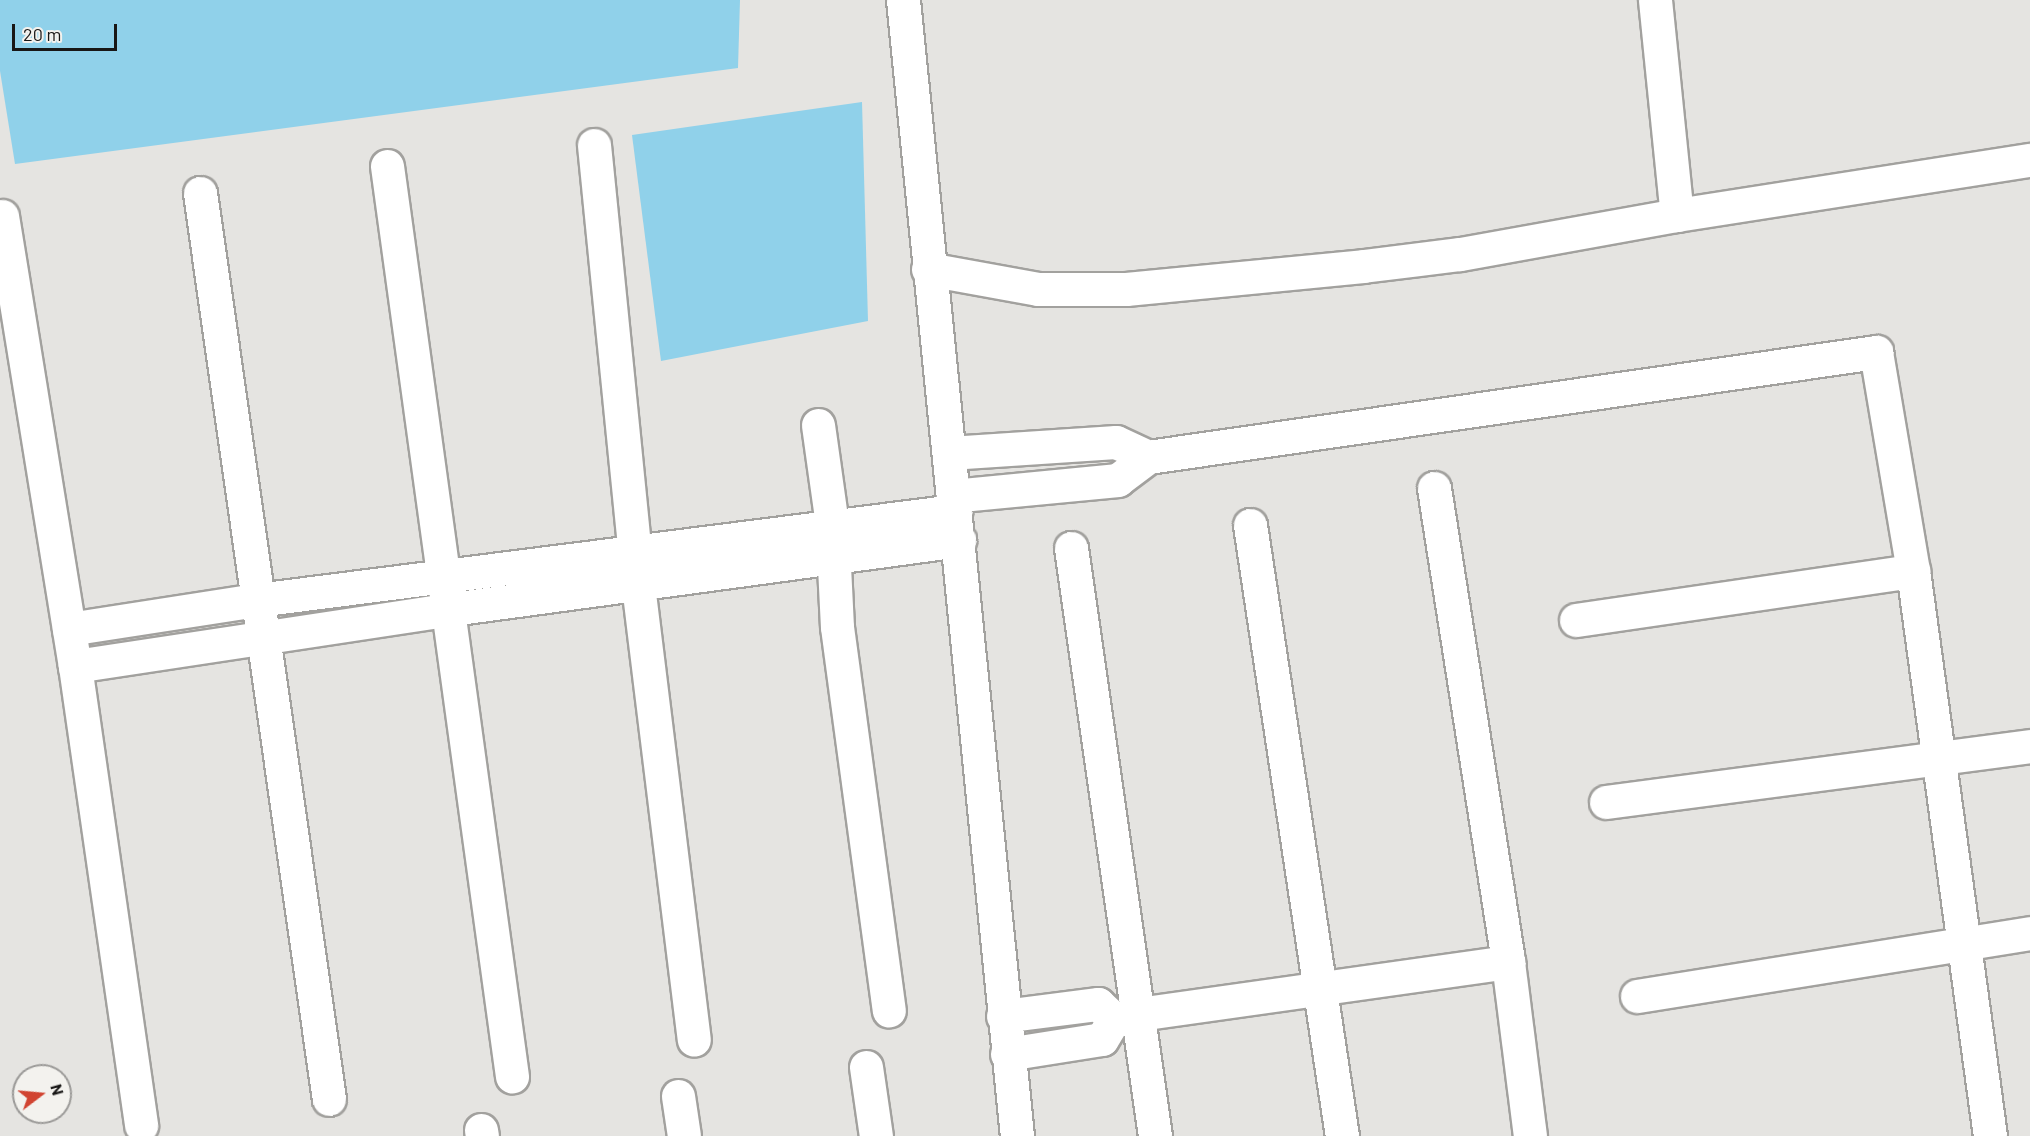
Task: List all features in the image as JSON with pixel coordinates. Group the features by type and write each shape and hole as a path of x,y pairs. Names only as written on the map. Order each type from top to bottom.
{"street":[{"path":"903,0 928,269 956,516 1003,1016 1017,1136"},
{"path":"1655,0 1677,215"},
{"path":"594,145 638,585 694,1040"},
{"path":"928,269 1038,289 1126,289 1460,254 1677,215 2030,160"},
{"path":"387,165 451,609 512,1076"},
{"path":"200,193 329,1099"},
{"path":"2,216 75,666 141,1125"},
{"path":"75,666 451,609 833,558 956,516 1118,480 1148,457 1876,352 1913,571 1990,1136"},
{"path":"818,425 832,525 837,627 889,1010"},
{"path":"949,453 1116,442 1148,457"},
{"path":"1434,488 1508,962 1530,1136"},
{"path":"69,630 257,600 635,550 832,525 956,516"},
{"path":"1250,525 1342,1136"},
{"path":"1071,548 1126,1016 1155,1136"},
{"path":"1576,620 1913,571"},
{"path":"1606,802 2030,746"},
{"path":"1636,996 2030,933"},
{"path":"1003,1016 1098,1004 1126,1016 1508,962"},
{"path":"1007,1054 1102,1039 1126,1016"},
{"path":"866,1067 876,1136"},
{"path":"678,1096 684,1136"}],"water":[{"path":"0,0 740,0 738,68 15,164 0,71"},
{"path":"862,102 868,321 661,361 632,135"}]}
